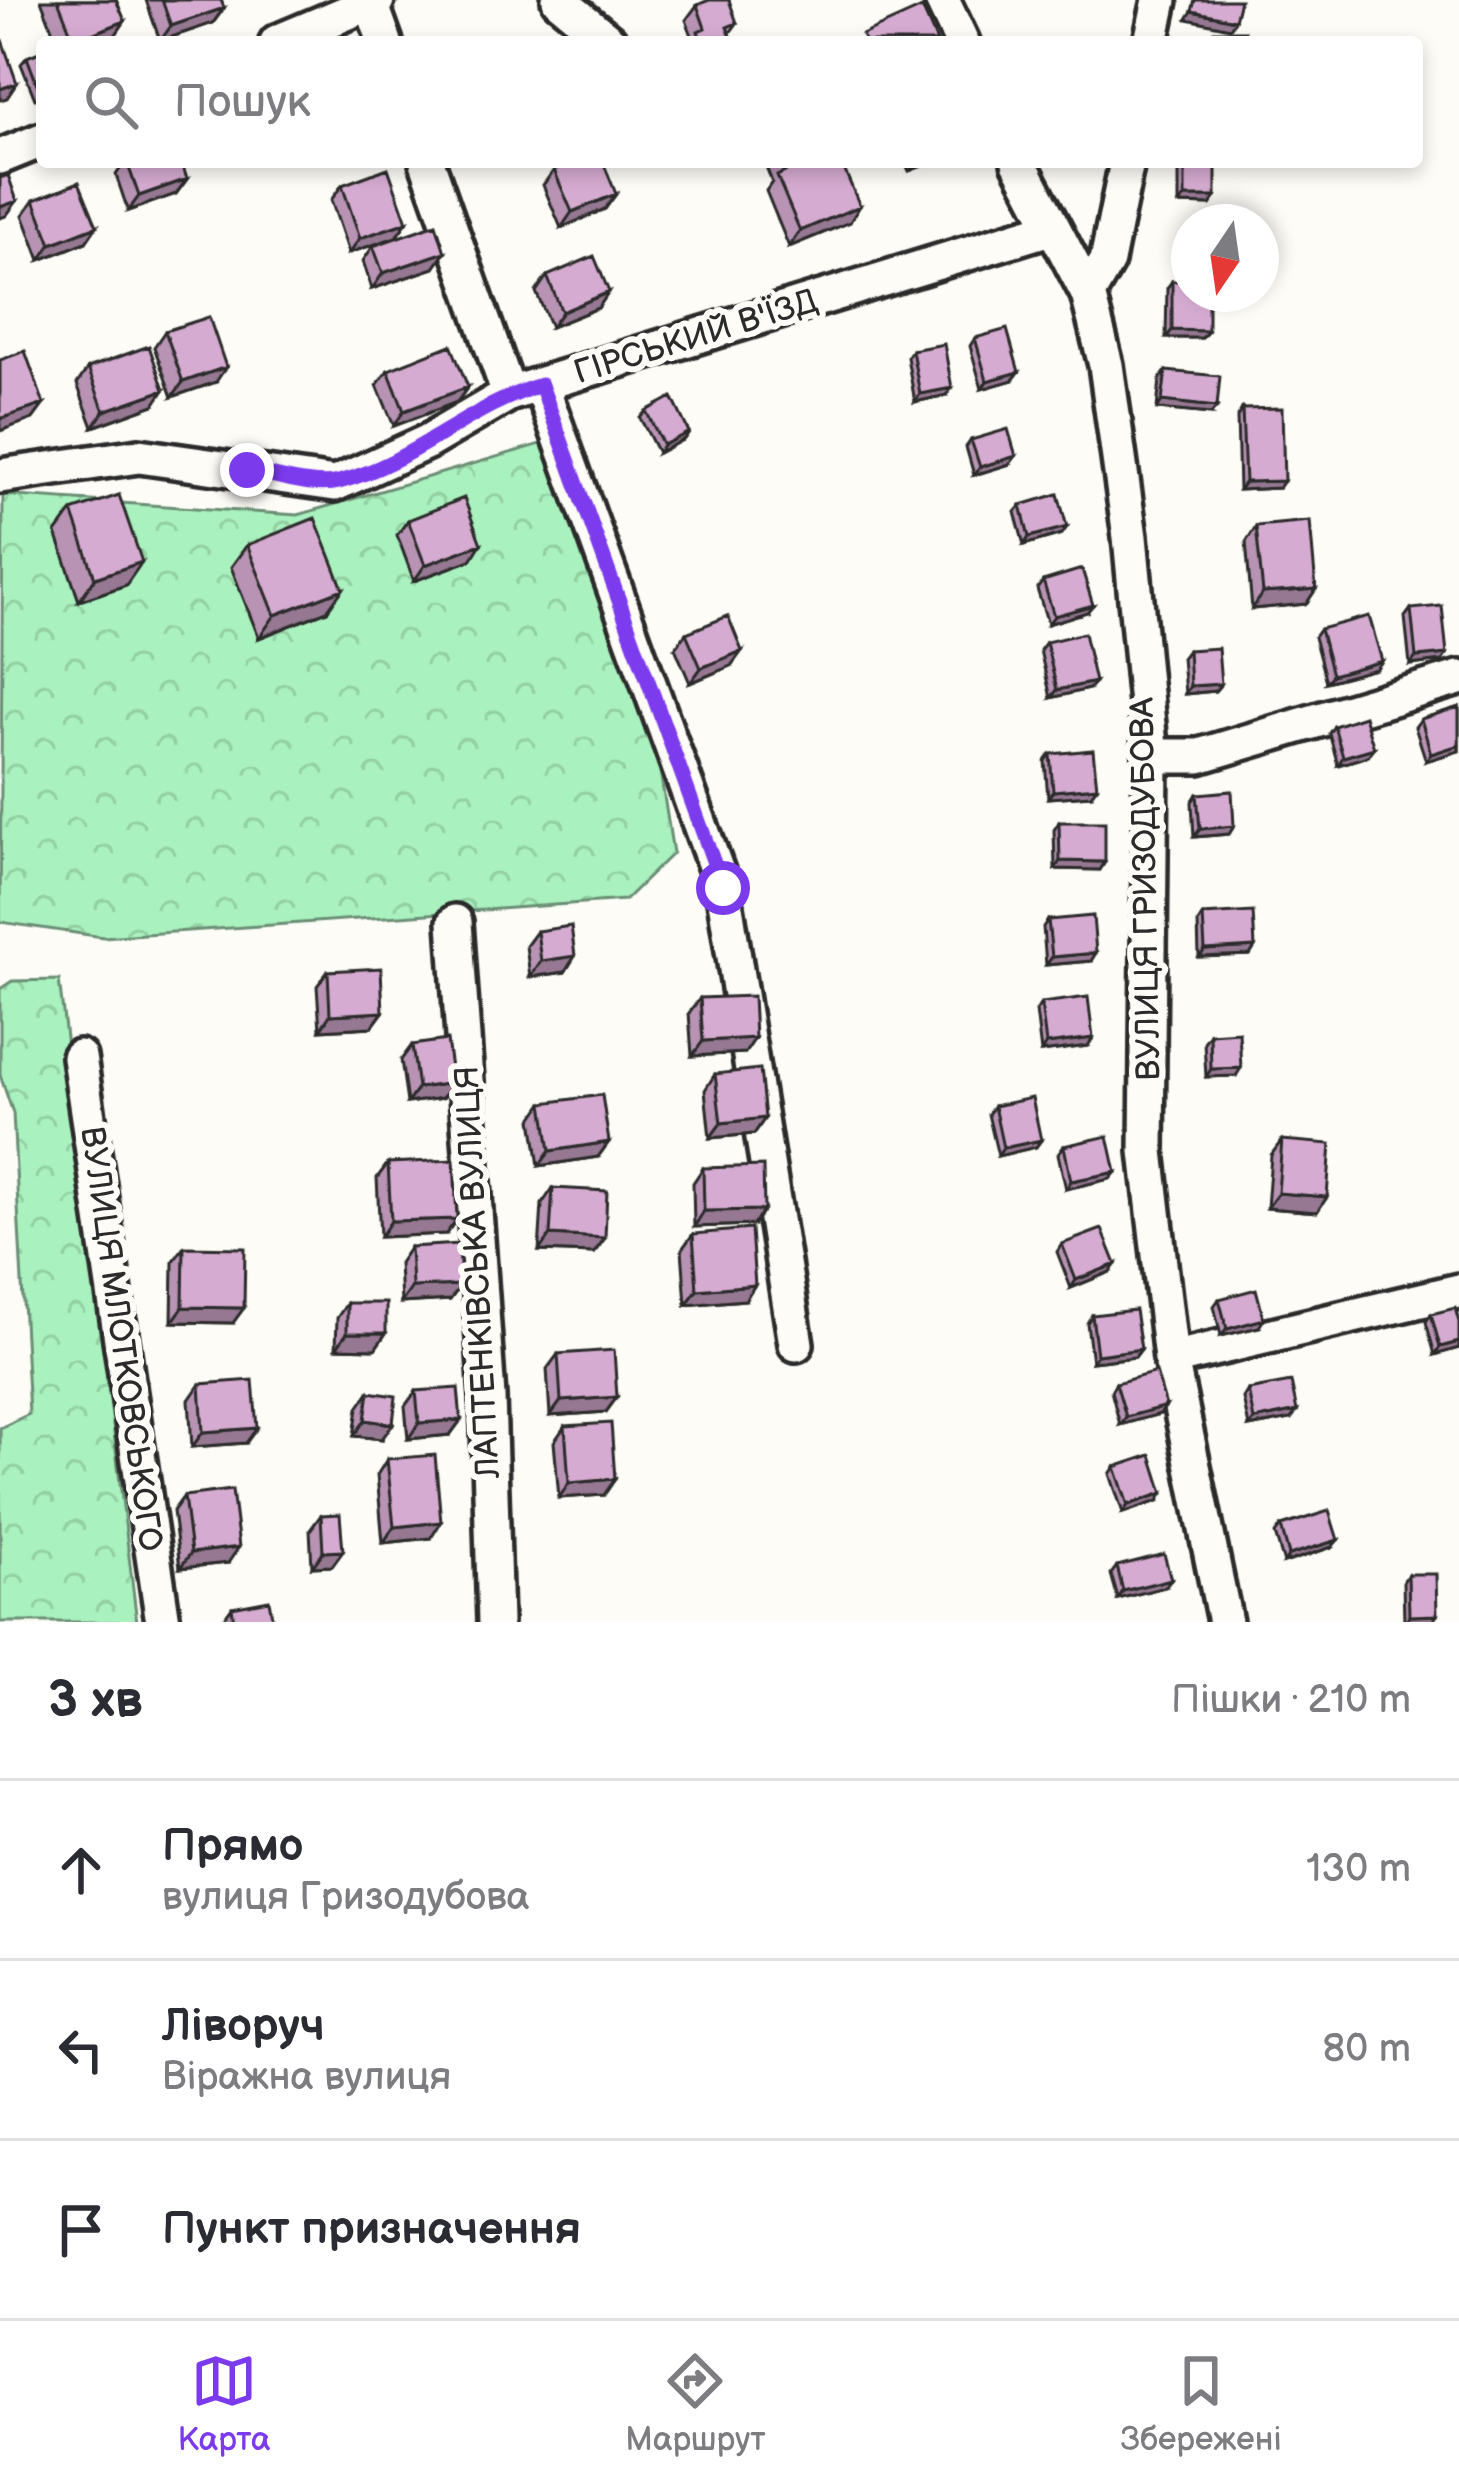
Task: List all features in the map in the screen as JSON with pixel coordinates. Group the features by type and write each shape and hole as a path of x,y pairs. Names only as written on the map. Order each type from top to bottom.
{"street":[{"path":"559,0 603,36"},
{"path":"942,0 959,36"},
{"path":"1152,36 1160,0"},
{"path":"291,36 373,1 383,36"},
{"path":"0,157 36,142"},
{"path":"430,168 525,389 723,888 796,1343"},
{"name":"ВУЛИЦЯ ГРИЗОДУБОВА","path":"1022,168 1088,294 1106,365 1130,537 1151,756 1147,1151 1171,1359 1224,1622"},
{"path":"1088,294 1107,261 1126,168"},
{"name":"ГІРСЬКИЙ В'ЇЗД","path":"0,476 140,456 335,484 525,389 1050,228"},
{"path":"1151,756 1199,756 1459,678"},
{"name":"ЛАПТЕНКІВСЬКА ВУЛИЦЯ","path":"455,922 488,1397 495,1622"},
{"name":"ВУЛИЦЯ МЛОТКОВСЬКОГО","path":"79,1057 163,1622"},
{"path":"1171,1359 1459,1292"}],"green space":[{"path":"551,441 641,651 673,853 625,900 103,937 0,922 3,495 298,515"},
{"path":"59,980 137,1622 0,1622 0,1428 29,1414 13,1113 0,1075 0,989 12,981"}],"building":[{"path":"58,0 116,0 125,21 87,36 72,36"},
{"path":"162,0 221,0 224,8 171,26"},
{"path":"729,0 737,23 727,27 731,36 700,36 698,31 705,28 697,5"},
{"path":"1195,0 1240,0 1235,20 1192,11"},
{"path":"922,8 934,36 862,36"},
{"path":"1214,31 1245,31 1245,36 1214,36"},
{"path":"0,40 17,83 0,89"},
{"path":"36,53 36,81 27,57"},
{"path":"129,168 183,168 187,179 139,196"},
{"path":"388,168 407,222 360,238 342,185"},
{"path":"605,168 616,194 572,212 554,170"},
{"path":"783,168 844,168 860,206 800,231 777,176 785,172"},
{"path":"1185,168 1216,168 1216,197 1185,197"},
{"path":"8,175 17,201 0,207 0,178"},
{"path":"79,182 97,226 51,244 34,200"},
{"path":"436,224 445,252 383,273 373,246"},
{"path":"594,256 609,292 562,312 547,276"},
{"path":"1172,312 1208,312 1208,331 1172,330"},
{"path":"209,317 226,367 183,382 165,331"},
{"path":"1007,329 1019,372 987,381 975,338"},
{"path":"944,344 952,388 920,394 912,350"},
{"path":"451,345 468,387 404,411 388,370"},
{"path":"149,346 164,390 104,411 88,368"},
{"path":"25,351 44,404 0,419 0,360"},
{"path":"1166,371 1220,376 1217,407 1162,401"},
{"path":"672,397 689,432 663,445 646,411"},
{"path":"1282,408 1284,481 1245,482 1242,409"},
{"path":"1008,429 1016,456 980,467 971,440"},
{"path":"1058,494 1067,527 1029,537 1021,505"},
{"path":"119,495 142,562 95,578 72,511"},
{"path":"464,498 481,544 425,565 408,520"},
{"path":"315,518 343,589 275,615 247,545"},
{"path":"1310,521 1316,589 1263,593 1256,526"},
{"path":"1082,569 1093,605 1054,616 1043,581"},
{"path":"1442,606 1447,654 1416,657 1411,609"},
{"path":"728,616 742,651 701,668 686,633"},
{"path":"1369,616 1382,661 1332,675 1320,629"},
{"path":"1084,633 1095,682 1057,690 1046,642"},
{"path":"1218,648 1221,684 1190,686 1188,650"},
{"path":"1459,707 1459,745 1431,754 1421,719"},
{"path":"1364,716 1374,748 1343,757 1334,726"},
{"path":"1093,750 1097,787 1053,791 1050,754"},
{"path":"1232,791 1234,826 1200,829 1197,794"},
{"path":"1059,822 1105,822 1105,862 1060,861"},
{"path":"1253,912 1255,947 1205,950 1203,915"},
{"path":"1093,916 1096,953 1052,957 1048,920"},
{"path":"571,926 575,956 541,961 537,931"},
{"path":"381,968 383,1012 330,1015 328,971"},
{"path":"753,996 755,1038 703,1041 700,998"},
{"path":"1088,997 1093,1038 1046,1044 1041,1003"},
{"path":"1239,1032 1241,1068 1211,1069 1210,1034"},
{"path":"447,1040 453,1083 418,1088 412,1045"},
{"path":"760,1069 765,1118 721,1123 715,1074"},
{"path":"602,1095 609,1142 550,1151 543,1103"},
{"path":"1032,1098 1041,1140 1003,1148 994,1106"},
{"path":"1108,1136 1116,1172 1071,1181 1064,1146"},
{"path":"1282,1140 1331,1144 1327,1197 1278,1193"},
{"path":"454,1160 457,1219 391,1221 388,1163"},
{"path":"763,1166 764,1210 704,1211 703,1168"},
{"path":"553,1188 607,1191 605,1238 550,1235"},
{"path":"751,1229 755,1285 697,1290 693,1234"},
{"path":"1102,1229 1116,1264 1076,1280 1062,1244"},
{"path":"459,1244 461,1285 412,1287 410,1247"},
{"path":"184,1247 245,1248 244,1308 183,1307"},
{"path":"1256,1289 1264,1319 1227,1329 1219,1299"},
{"path":"347,1303 386,1303 386,1333 347,1333"},
{"path":"1455,1308 1459,1342 1440,1347 1431,1314"},
{"path":"1135,1310 1141,1349 1097,1355 1092,1315"},
{"path":"614,1350 617,1397 561,1401 558,1354"},
{"path":"1156,1372 1166,1406 1126,1417 1116,1383"},
{"path":"253,1380 257,1428 203,1432 200,1384"},
{"path":"1291,1382 1297,1411 1254,1420 1248,1390"},
{"path":"458,1388 461,1420 419,1423 416,1391"},
{"path":"369,1392 396,1396 393,1424 365,1420"},
{"path":"611,1423 615,1479 569,1483 565,1426"},
{"path":"435,1455 441,1522 394,1527 387,1459"},
{"path":"1151,1455 1163,1493 1128,1505 1115,1467"},
{"path":"232,1490 239,1547 191,1553 184,1496"},
{"path":"1329,1511 1338,1540 1289,1555 1281,1526"},
{"path":"340,1514 343,1551 323,1552 321,1515"},
{"path":"1164,1554 1171,1579 1123,1591 1117,1566"},
{"path":"1408,1574 1436,1574 1437,1615 1409,1616"},
{"path":"269,1600 273,1622 234,1622 232,1607"}],"route":[{"path":"247,470 335,484 427,442 509,394 541,385 723,888"}]}
